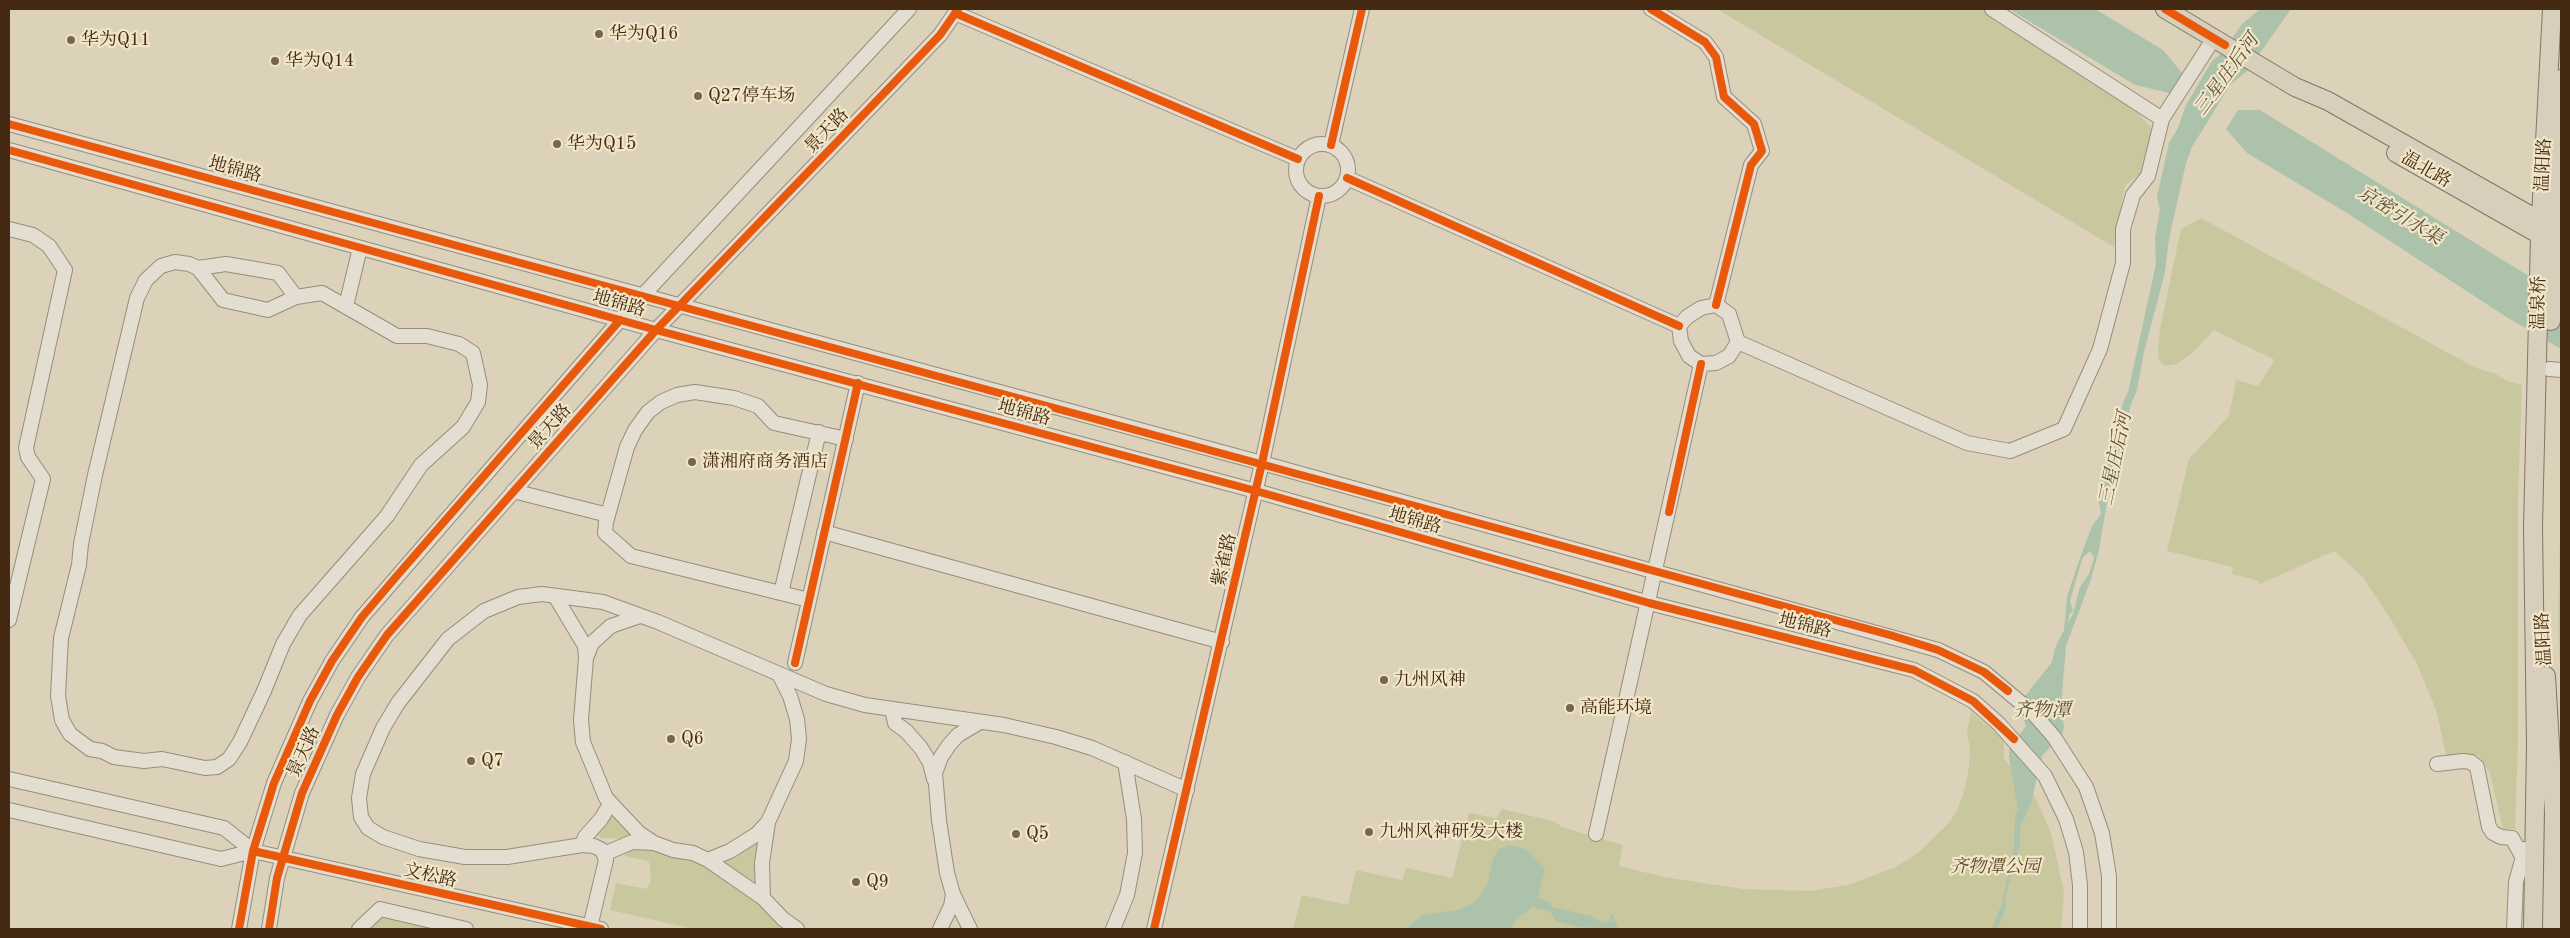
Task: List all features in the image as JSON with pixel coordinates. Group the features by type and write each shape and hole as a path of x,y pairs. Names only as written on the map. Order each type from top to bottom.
{"main road":[{"name":"温北路","path":"2165,9 2295,87 2328,101 2552,234"},
{"name":"温阳路","path":"2552,9 2552,234"},
{"name":"温阳路","path":"2546,262 2552,234 2561,79"},
{"name":"温泉桥","path":"2544,347 2546,262"},
{"name":"温阳路","path":"2544,347 2555,369 2542,592 2554,813 2552,929"},
{"name":"温阳路","path":"2533,929 2535,820 2533,526 2544,347"}],"street":[{"name":"景天路","path":"238,929 253,851 274,783 292,739 332,661 362,617 620,320 909,9"},
{"path":"1331,145 1362,9"},
{"path":"1651,9 1705,42 1716,57 1724,98 1754,124 1762,151 1751,165 1716,305"},
{"path":"1992,9 2162,119"},
{"name":"景天路","path":"269,929 282,858 302,793 316,758 358,677 387,635 418,597 656,330 940,35 956,11"},
{"path":"956,11 1298,159"},
{"path":"1738,342 1728,356 1716,363 1701,364 1689,356 1681,341 1679,326 1687,317 1701,308 1716,305 1729,314 1738,342 1967,443 2010,451 2064,429 2100,349 2123,263 2123,229 2134,195 2148,176 2162,119 2220,42"},
{"name":"地锦路","path":"9,124 1262,463 1938,650 1984,672 2008,691 2046,727 2086,787 2102,833 2109,876 2109,929"},
{"path":"1316,145 1331,145 1344,155 1348,162 1347,178 1336,192 1318,196 1311,194 1299,183 1296,175 1298,159 1302,153 1316,145"},
{"name":"地锦路","path":"9,150 656,330 1256,491 1649,603 1914,670 1973,701 2014,739 2045,776 2054,792 2076,852 2080,885 2080,929"},
{"path":"1347,178 1679,326"},
{"name":"紫雀路","path":"1154,929 1188,790 1256,491 1318,196"},
{"path":"9,229 33,235 49,246 65,270 26,448 28,457 41,474 42,487 9,620"},
{"path":"346,306 360,248"},
{"path":"198,268 224,300 268,310 296,297 322,293 397,336 427,336 467,348 473,354 480,385 478,402 464,427 421,465 387,516 300,615 283,644 264,691 240,742 229,759 217,766 205,768 162,759 144,761 114,757 102,751 90,749 70,734 62,720 58,696 61,638 79,565 81,544 95,475 137,298 146,280 161,266 175,262 198,268 226,264 278,273 296,297"},
{"path":"1596,834 1701,364"},
{"path":"795,662 858,383"},
{"path":"809,600 631,556 606,532 608,515 628,447 635,430 648,412 661,402 677,395 695,392 734,398 758,406 774,422 846,439"},
{"path":"782,593 819,432"},
{"path":"512,491 608,515"},
{"path":"824,532 1222,642"},
{"path":"596,928 606,860 602,850 594,846 582,845 507,857 465,857 442,854 395,841 374,832 364,823 359,809 363,774 382,728 398,703 448,639 484,611 518,597 542,594 603,602 826,694 865,705 980,722 1056,737 1092,748 1158,779 1188,790"},
{"path":"555,596 585,646 586,658 581,720 583,742 592,768 610,804 639,833 654,843"},
{"path":"586,658 592,643 601,633 630,618 640,616"},
{"path":"763,898 762,863 768,822 798,753 797,719 790,696 779,674"},
{"path":"892,709 895,723 906,731 921,748 930,764 936,785"},
{"path":"970,929 953,894 947,873 935,773 941,757 949,745 958,735 980,722"},
{"path":"2437,764 2463,761 2471,762 2477,767 2489,827 2494,834 2512,838 2522,856"},
{"path":"1113,929 1127,895 1135,853 1134,819 1125,762"},
{"name":"文松路","path":"9,779 224,828 253,851 596,928"},
{"path":"582,845 585,837 601,819 610,804"},
{"name":"文松路","path":"9,810 221,859 253,851"},
{"name":"温阳路","path":"2514,929 2516,882 2522,856 2535,820"},
{"path":"708,860 747,841 768,822"},
{"path":"604,854 632,842 654,843 708,860 763,898 783,919 797,929"},
{"path":"940,929 951,906 953,894"},
{"path":"359,929 380,909 466,929"}],"green space":[{"path":"1717,9 1984,9 2136,111 2155,132 2144,171 2125,185 2114,247"},
{"path":"2201,218 2476,368 2494,373 2507,381 2522,385 2518,496 2518,741 2515,829 2503,829 2490,773 2478,755 2447,758 2436,710 2417,664 2362,576 2334,551 2260,584 2257,580 2232,574 2233,567 2167,551 2189,459 2229,416 2236,380 2258,386 2275,360 2214,330 2193,352 2177,364 2165,366 2159,361 2160,329 2181,229"},
{"path":"2561,533 2561,690 2558,618"},
{"name":"齐物潭公园","path":"1971,712 2004,740 2004,759 2036,799 2051,833 2064,892 2061,929 1293,929 1302,895 1348,905 1356,870 1402,880 1406,868 1452,878 1469,813 1496,818 1502,809 1556,822 1562,827 1623,845 1619,866 1664,877 1743,889 1810,891 1848,885 1896,867 1918,853 1948,824 1957,811 1965,788 1970,748 1967,733"},
{"path":"611,813 634,834 629,839 601,838 596,835"},
{"path":"755,843 759,846 758,884 723,862 723,859"},
{"path":"631,847 651,848 700,862 757,899 787,929 694,929 610,910 616,883 646,889 651,882 648,861 624,856"},
{"path":"383,915 446,929 366,929"}],"water":[{"path":"2009,9 2095,9 2163,50 2183,74 2170,93 2135,85"},
{"name":"齐物潭","path":"2260,9 2291,9 2248,70 2230,85 2192,147 2186,163 2169,239 2165,272 2144,352 2137,390 2131,404 2123,442 2111,478 2099,550 2091,579 2066,646 2061,706 2064,727 2062,734 2042,756 2031,803 2020,828 2020,844 2006,894 2005,910 1997,929 1992,929 2002,903 2014,847 2015,819 2018,809 2009,749 2026,726 2020,710 2021,701 2052,662 2055,648 2064,630 2067,597 2076,569 2092,526 2101,514 2098,497 2099,487 2111,457 2123,402 2128,392 2156,264 2155,237 2160,210 2157,197 2169,143 2178,128 2186,105 2212,61 2222,53 2242,24","holes":["2090,551 2094,558 2089,574 2080,587 2073,614 2068,623 2069,615 2073,611 2070,601 2083,557"]},
{"name":"京密引水渠","path":"2238,110 2260,110 2561,296 2561,349 2508,318 2347,213 2247,153 2226,129"},
{"path":"1509,845 1526,849 1545,868 1538,898 1549,902 1552,907 1591,916 1603,923 1612,921 1610,916 1613,914 1618,929 1579,927 1559,922 1555,920 1550,911 1532,907 1514,921 1512,929 1409,929 1410,925 1423,915 1455,911 1472,904 1480,897 1488,882 1493,858 1499,849"}],"waterway":[{"name":"三星庄后河","path":"2110,485 2114,469"}],"cycle path":[{"path":"269,929 277,878 302,793 337,715 358,677 387,635 656,330 940,35 958,9"},
{"path":"1331,145 1362,9"},
{"path":"1651,9 1705,42 1716,57 1724,97 1754,124 1762,151 1751,165 1716,305"},
{"path":"2165,9 2225,45"},
{"path":"955,13 1298,159"},
{"path":"9,124 1890,635 1938,650 1984,672 2008,691"},
{"path":"9,150 656,330 1256,491 1649,603 1914,670 1973,701 2014,739"},
{"path":"1347,178 1679,326"},
{"path":"1154,929 1262,463 1319,196"},
{"path":"239,929 253,851 274,783 310,701 332,661 362,617 620,320"},
{"path":"1669,512 1701,364"},
{"path":"795,663 858,383"},
{"path":"253,851 601,929"}],"place":[{"name":"华为Q16","path":"599,34"},
{"name":"华为Q11","path":"71,40"},
{"name":"华为Q14","path":"275,61"},
{"name":"Q27停车场","path":"698,96"},
{"name":"华为Q15","path":"557,144"},
{"name":"潇湘府商务酒店","path":"692,462"},
{"name":"九州风神","path":"1384,680"},
{"name":"高能环境","path":"1570,708"},
{"name":"Q6","path":"671,739"},
{"name":"Q7","path":"471,761"},
{"name":"九州风神研发大楼","path":"1369,832"},
{"name":"Q5","path":"1016,834"},
{"name":"Q9","path":"856,882"}]}
